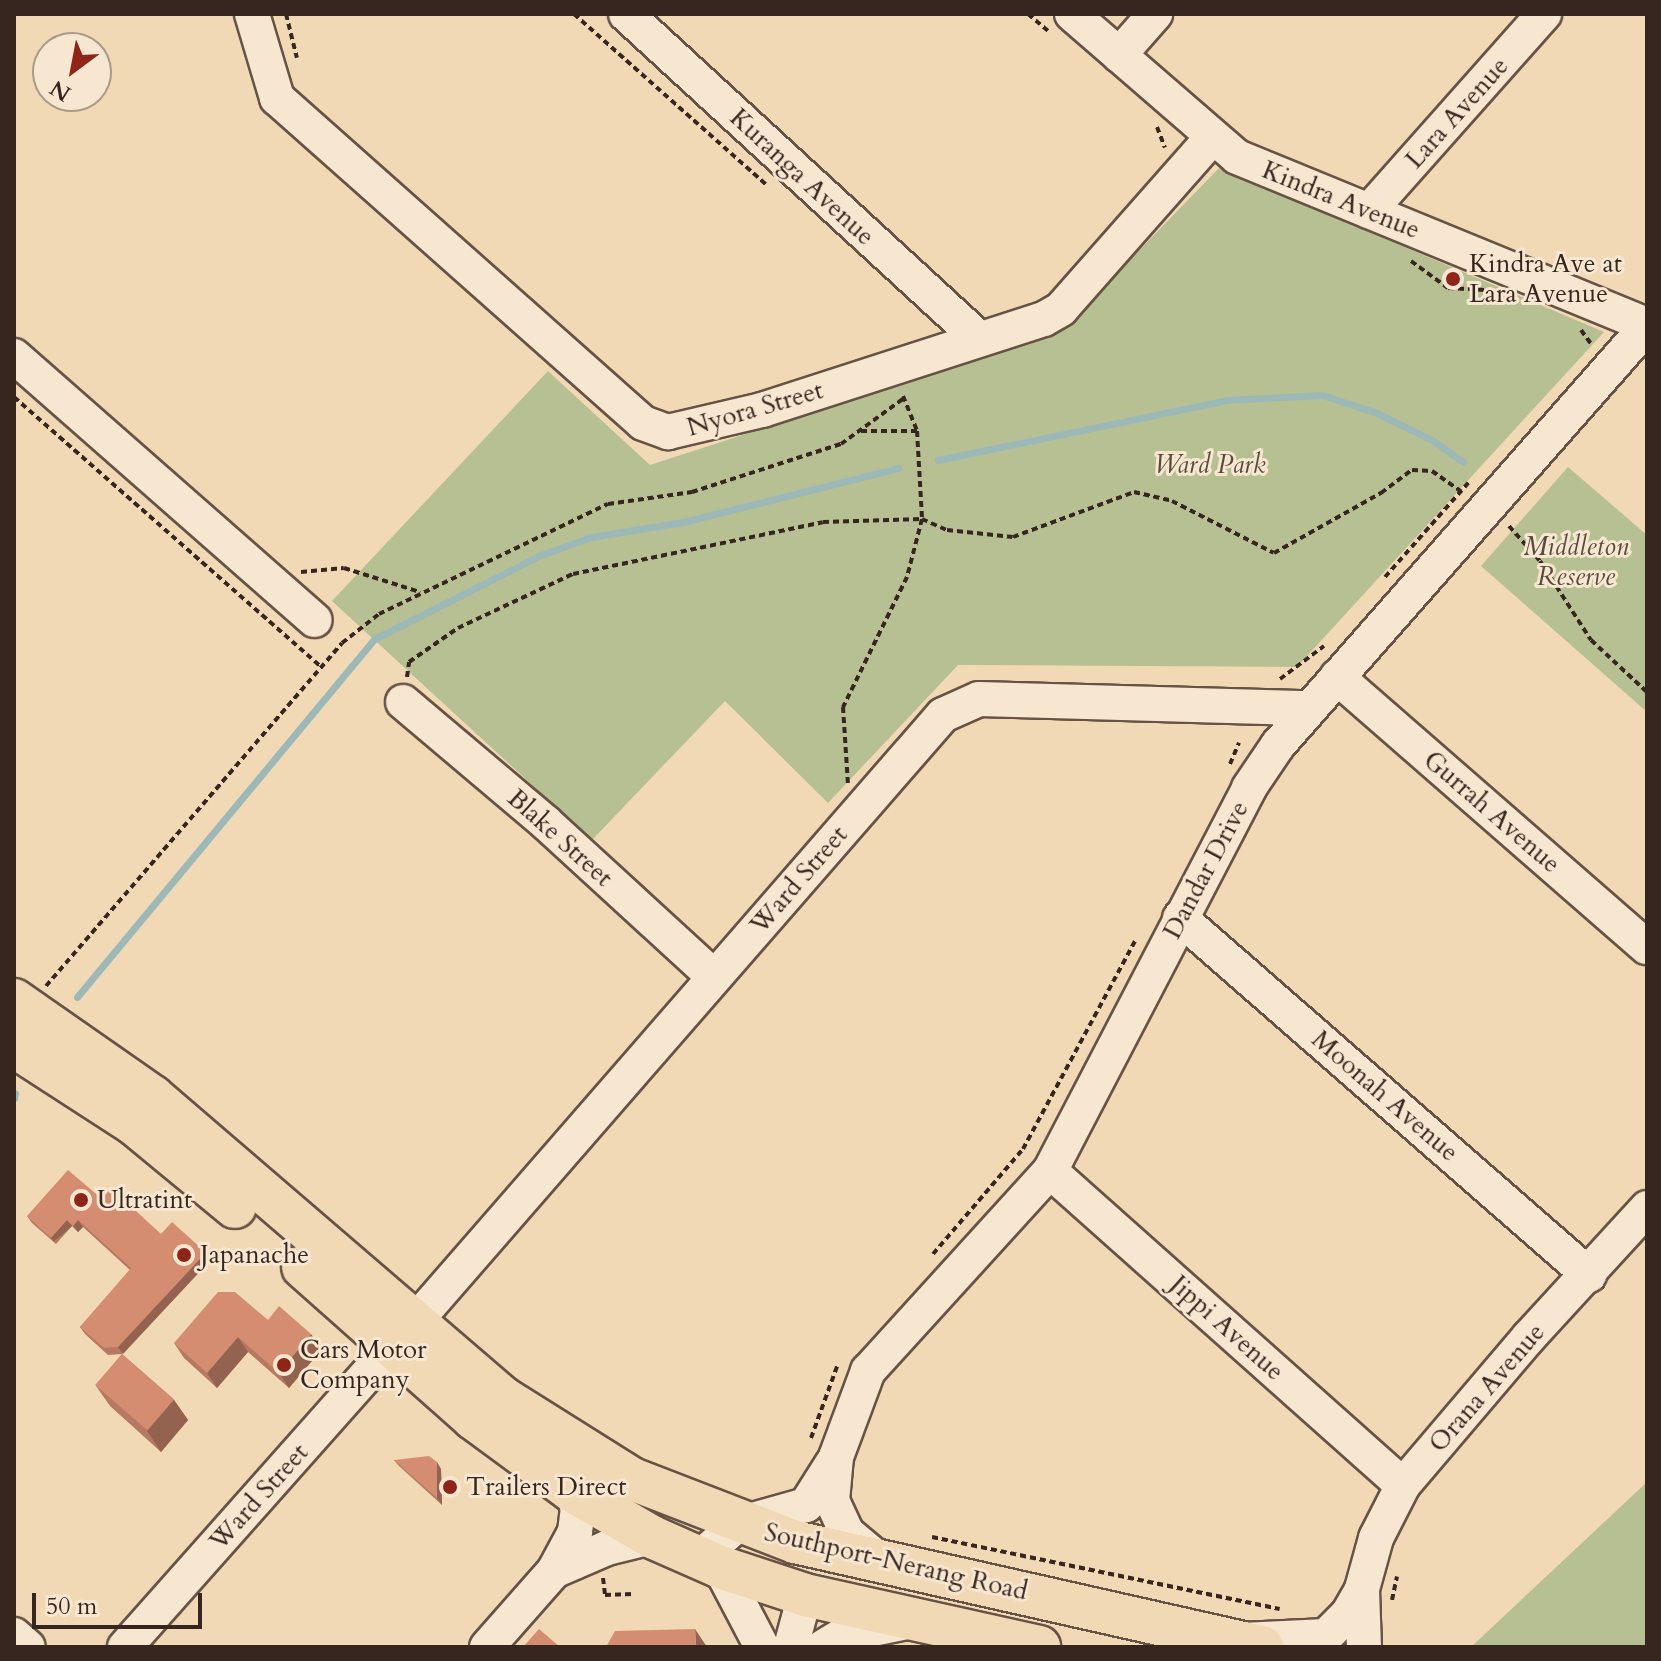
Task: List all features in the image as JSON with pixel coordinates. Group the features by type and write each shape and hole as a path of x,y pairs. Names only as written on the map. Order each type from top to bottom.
{"main road":[{"name":"Southport-Nerang Road","path":"19,1010 153,1097 403,1335 473,1418 571,1490 652,1537 710,1562 805,1595 1039,1647"},
{"name":"Southport-Nerang Road","path":"403,1335 590,1456 655,1490 748,1526 883,1563 1252,1644"},
{"path":"748,1526 799,1568 805,1595"}],"street":[{"name":"Nyora Street","path":"252,14 277,98 643,423 668,432 696,429 899,383 979,339 1029,326 1061,309 1211,139"},
{"name":"Kuranga Avenue","path":"626,14 979,339"},
{"name":"Kindra Avenue","path":"1072,14 1211,139 1248,162 1645,331"},
{"path":"1119,55 1155,14"},
{"name":"Lara Avenue","path":"1369,211 1544,14"},
{"name":"Dandar Drive","path":"748,1526 806,1505 836,1457 868,1371 1050,1171 1249,788 1309,708 1337,677 1474,500 1645,331"},
{"path":"14,356 314,620"},
{"name":"Gurrah Avenue","path":"1337,677 1647,947"},
{"name":"Ward Street","path":"125,1647 403,1335 943,715 979,699 1309,708"},
{"name":"Blake Street","path":"403,702 545,822 714,977"},
{"name":"Moonah Avenue","path":"1180,918 1589,1275"},
{"name":"Jippi Avenue","path":"1050,1171 1403,1485"},
{"name":"Orana Avenue","path":"1364,1647 1376,1598 1376,1538 1403,1485 1529,1337 1589,1275 1647,1208"},
{"name":"Dandar Drive","path":"836,1457 834,1512 856,1542 883,1563"},
{"path":"487,1647 554,1571 578,1520 571,1490"},
{"path":"748,1526 710,1562 762,1647"},
{"path":"554,1571 607,1548 652,1537"},
{"path":"791,1647 805,1595"},
{"name":"Orana Avenue","path":"1252,1644 1326,1636 1348,1614 1376,1598"},
{"path":"1039,1647 1062,1601"},
{"path":"823,1647 843,1635 916,1621"},
{"path":"14,1635 28,1647"}],"path":[{"path":"574,14 773,191"},
{"path":"1406,257 1448,288 1500,296"},
{"path":"1574,325 1591,344"},
{"path":"19,1010 321,667 379,614 608,504 692,492 841,444 858,431 899,383 917,431 922,519 907,577 843,707 845,773 857,813"},
{"path":"14,397 321,667"},
{"path":"858,431 917,431"},
{"path":"403,702 409,662 458,628 573,574 823,522 922,519 947,530 1013,537 1134,492 1172,501 1274,553 1381,493 1412,470 1432,471 1526,542 1591,640 1647,692"},
{"path":"1376,587 1474,500"},
{"path":"298,572 344,568 423,593"},
{"path":"1280,679 1334,635"},
{"path":"1226,773 1239,743"},
{"path":"1005,1171 1023,1149 1143,926"},
{"path":"928,1537 1287,1610"},
{"path":"1376,1598 1399,1564"},
{"path":"601,1568 605,1595 633,1594"}],"green space":[{"name":"Ward Park","path":"1219,168 1604,332 1297,667 958,665 828,803 725,701 592,840 332,601 548,371 650,465 1060,332"},
{"name":"Middleton Reserve","path":"1568,467 1647,535 1647,712 1481,566"},
{"path":"1647,1482 1647,1647 1471,1647"}],"building":[{"path":"68,1170 102,1199 111,1188 161,1234 172,1222 202,1249 200,1259 118,1347 104,1348 80,1327 131,1268 78,1220 73,1226 67,1220 51,1238 27,1216"},
{"path":"218,1292 235,1292 268,1320 279,1306 311,1334 279,1373 238,1337 207,1373 174,1343"},
{"path":"122,1354 174,1399 147,1430 95,1385"},
{"path":"429,1456 437,1462 437,1498 394,1460"},
{"path":"539,1629 560,1647 523,1647"},
{"path":"695,1629 696,1647 606,1647 615,1631"}],"waterway":[{"path":"938,460 1227,400 1322,395 1377,413 1432,440 1463,462"},
{"path":"77,997 374,639 541,555 591,537 683,522 898,468"},
{"path":"14,1098 15,1093"}],"place":[{"name":"Kindra Ave at Lara Avenue","path":"1453,279"},
{"name":"Ultratint","path":"81,1200"},
{"name":"Japanache","path":"184,1255"},
{"name":"Cars Motor Company","path":"284,1365"},
{"name":"Trailers Direct","path":"450,1487"}]}
